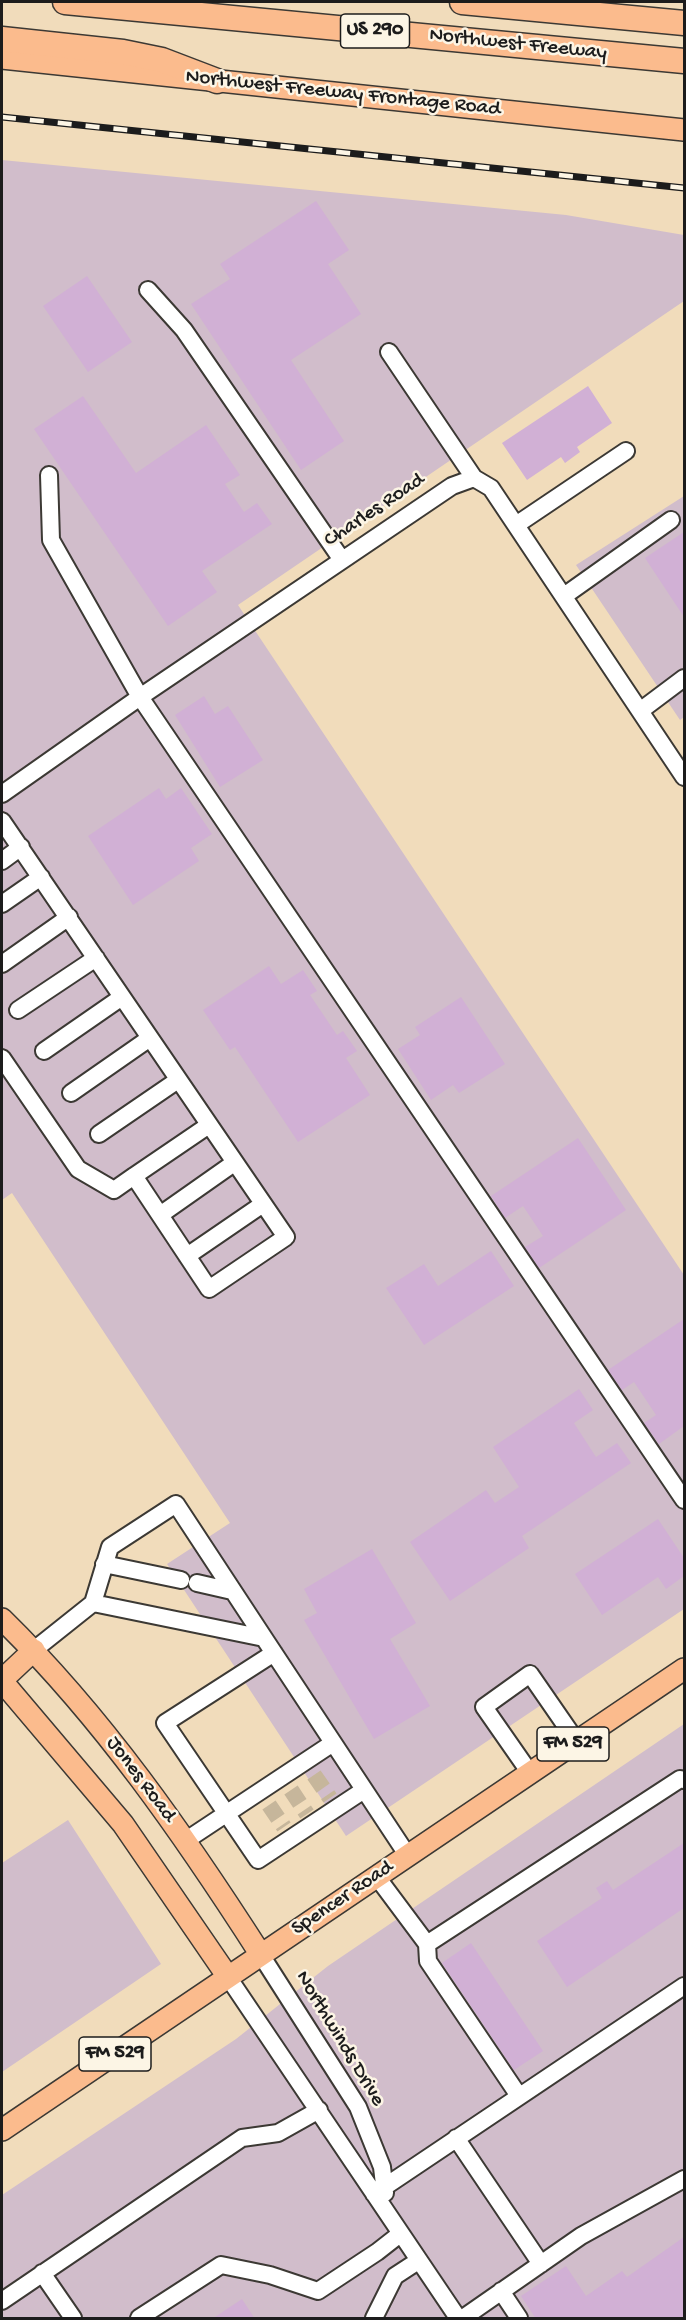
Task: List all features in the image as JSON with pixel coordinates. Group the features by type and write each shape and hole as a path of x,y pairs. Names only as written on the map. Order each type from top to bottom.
{"highway":[{"name":"Northwest Freeway","path":"65,2 684,61"},
{"path":"462,2 684,23"},
{"path":"2,39 123,52 162,60 217,81"}],"main road":[{"name":"Northwest Freeway Frontage Road","path":"2,58 684,130"},
{"name":"Jones Road","path":"2,1619 34,1650 114,1743 185,1841 261,1955"},
{"path":"2,1680 34,1650"},
{"name":"Spencer Road","path":"2,2130 684,1669"},
{"name":"Jones Road","path":"2,1680 123,1824 228,1977"}],"street":[{"path":"148,290 184,330 342,560"},
{"path":"389,352 474,478 491,488 684,777"},
{"path":"516,525 626,451"},
{"path":"49,475 51,540 140,697 684,1500"},
{"name":"Charles Road","path":"2,795 140,697 452,486 474,478"},
{"path":"564,596 671,520"},
{"path":"640,711 684,678"},
{"path":"2,821 286,1237 209,1289 134,1176"},
{"path":"2,861 21,847"},
{"path":"2,904 41,877"},
{"path":"2,964 69,917"},
{"path":"18,1010 96,958"},
{"path":"44,1051 122,997"},
{"path":"71,1093 150,1038"},
{"path":"2,1058 78,1169 114,1190 208,1125"},
{"path":"99,1134 178,1080"},
{"path":"160,1215 234,1163"},
{"path":"187,1256 263,1204"},
{"path":"34,1650 93,1603 110,1547 176,1504 408,1856"},
{"path":"104,1564 232,1590"},
{"path":"93,1603 264,1638"},
{"path":"274,1653 165,1723 258,1860 288,1833 333,1803 364,1790"},
{"path":"530,1773 484,1707 531,1674 577,1742"},
{"path":"185,1841 226,1814 265,1798 310,1768 333,1743"},
{"path":"427,1944 680,1779 684,1780"},
{"path":"377,1877 427,1944 428,1961 519,2096"},
{"name":"Northwinds Drive","path":"261,1955 358,2107 382,2167 379,2190"},
{"name":"Northwinds Drive","path":"228,1977 319,2110 379,2190 389,2218 458,2319"},
{"path":"379,2190 684,1986"},
{"path":"2,2301 242,2138 278,2133 319,2110"},
{"path":"456,2138 541,2264"},
{"path":"463,2319 581,2236 684,2179"},
{"path":"139,2319 221,2265 270,2275 318,2291 400,2234"},
{"path":"374,2319 395,2276 418,2261"},
{"path":"42,2273 73,2319"},
{"path":"501,2291 519,2319"}],"shaded area":[{"path":"2,160 566,215 684,235 684,301 238,605 684,1275 684,1609 346,1836 167,1564 230,1523 12,1193 2,1200"},
{"path":"684,496 684,717 680,720 576,565"},
{"path":"684,1724 684,2318 2,2318 2,2195 236,2039 328,1966"},
{"path":"68,1820 161,1964 2,2072 2,1863"}],"building":[{"path":"316,201 349,250 328,264 361,314 291,360 344,441 301,470 191,304 230,279 220,264"},
{"path":"87,276 132,342 88,372 43,306"},
{"path":"588,386 612,423 577,447 580,452 565,463 561,457 527,480 502,443"},
{"path":"83,396 136,473 206,425 240,475 225,484 244,512 257,503 272,524 202,571 217,592 168,626 34,429"},
{"path":"684,532 684,617 645,558"},
{"path":"204,696 215,714 228,706 263,760 220,787 175,715"},
{"path":"159,788 166,799 181,788 212,834 191,848 199,861 133,905 88,836"},
{"path":"269,966 281,984 303,970 317,991 310,995 337,1035 343,1031 357,1051 346,1058 370,1095 298,1142 235,1047 230,1050 203,1010"},
{"path":"461,997 505,1064 459,1093 453,1085 431,1100 398,1049 420,1035 415,1027"},
{"path":"578,1138 626,1210 539,1268 525,1247 543,1236 523,1206 505,1218 491,1196"},
{"path":"491,1251 514,1286 424,1345 386,1288 424,1264 438,1286"},
{"path":"684,1319 684,1426 659,1444 644,1423 656,1415 634,1382 622,1390 608,1370"},
{"path":"579,1389 593,1410 574,1423 596,1457 617,1443 631,1463 522,1536 529,1548 450,1601 410,1542 486,1490 495,1503 519,1487 493,1447"},
{"path":"658,1519 684,1558 684,1576 666,1589 658,1577 602,1615 575,1574"},
{"path":"372,1549 416,1623 390,1639 430,1706 374,1739 304,1620 317,1613 304,1589"},
{"path":"684,1843 684,1908 567,1987 537,1941 602,1898 596,1888 607,1881 613,1890"},
{"path":"471,1943 543,2051 514,2070 442,1963"},
{"path":"684,2237 684,2319 536,2319 521,2296 566,2266 586,2296 622,2271 627,2277"},
{"path":"242,2299 255,2319 212,2319"}],"tunnel":[{"path":"314,1775 330,1798"},
{"path":"291,1790 307,1814"},
{"path":"269,1805 284,1827"}],"railway":[{"path":"2,117 684,188"}]}
